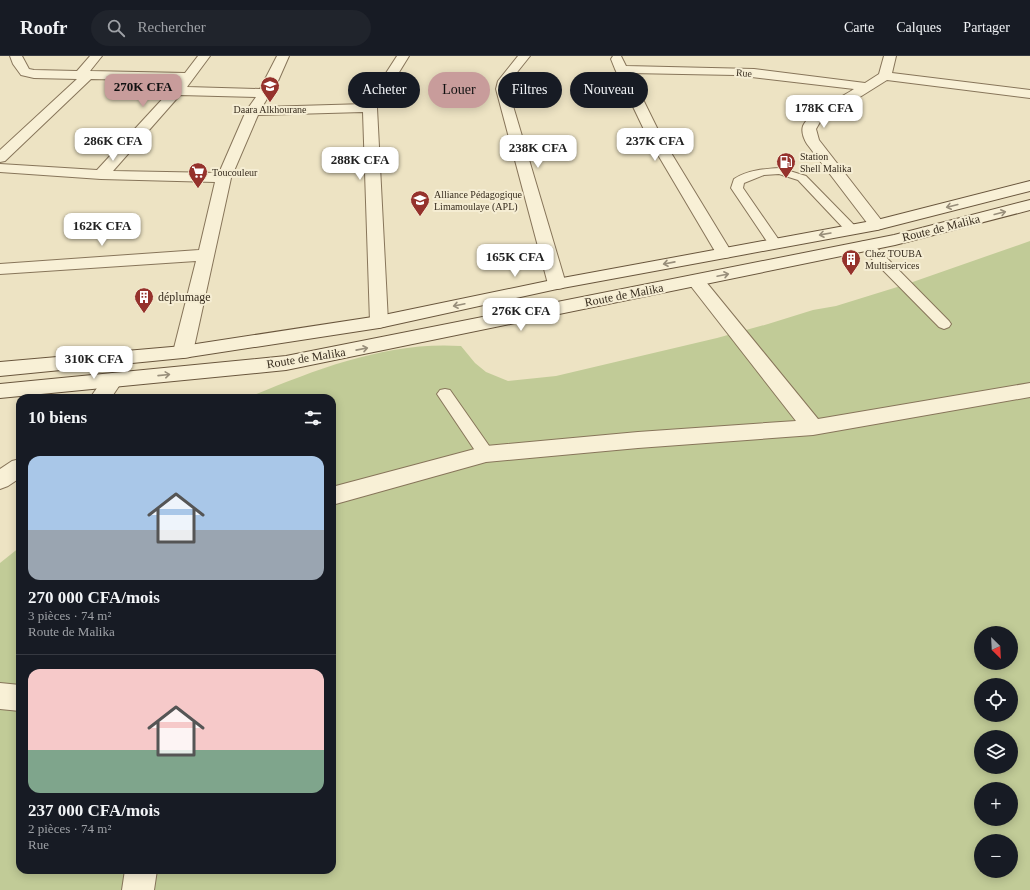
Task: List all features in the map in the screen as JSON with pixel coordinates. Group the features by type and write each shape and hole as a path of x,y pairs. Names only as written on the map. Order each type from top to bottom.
{"street":[{"path":"16,56 18,64 25,72 46,75 188,76"},
{"path":"0,158 85,75 96,56"},
{"path":"101,175 176,91 204,56"},
{"path":"183,352 224,178 253,111 272,81 283,56"},
{"path":"393,72 403,56"},
{"path":"524,56 504,81 502,89 557,284"},
{"path":"615,56 655,138 724,253"},
{"path":"885,76 890,56"},
{"name":"Rue","path":"621,69 716,71 766,75 866,87"},
{"path":"877,225 812,141 808,131 810,124 815,119 885,76 1030,94"},
{"path":"176,91 265,93"},
{"path":"253,111 370,108 379,322"},
{"path":"0,168 101,175 224,178"},
{"name":"Route de Malika","path":"0,369 183,352 379,322 557,284 877,225 1030,186"},
{"name":"Route de Malika","path":"0,391 286,363 895,240 1030,205"},
{"path":"0,269 206,255"},
{"path":"696,281 813,427"},
{"path":"103,394 113,380"},
{"path":"336,495 486,454 638,440 813,427 1030,390"},
{"path":"0,480 16,470"},
{"path":"0,696 16,698"},
{"path":"138,890 140,874"}],"lane":[{"path":"775,243 737,188 738,181 745,177 763,172 780,171 802,178 852,230"},
{"path":"866,245 944,324"},
{"path":"444,394 486,454"}],"green space":[{"path":"1030,241 1030,890 0,890 0,563 16,550 16,874 336,874 336,394 257,394 298,377 351,360 406,348 433,346 461,346 475,363 486,372 508,381 556,376 717,338 813,310 836,306 907,284"}],"place":[{"name":"Daara Alkhourane","path":"270,103"},
{"name":"Station Shell Malika","path":"786,179"},
{"name":"Toucouleur","path":"198,189"},
{"name":"Alliance Pédagogique Limamoulaye (APL)","path":"420,217"},
{"name":"Chez TOUBA Multiservices","path":"851,276"},
{"name":"déplumage","path":"144,314"}]}
